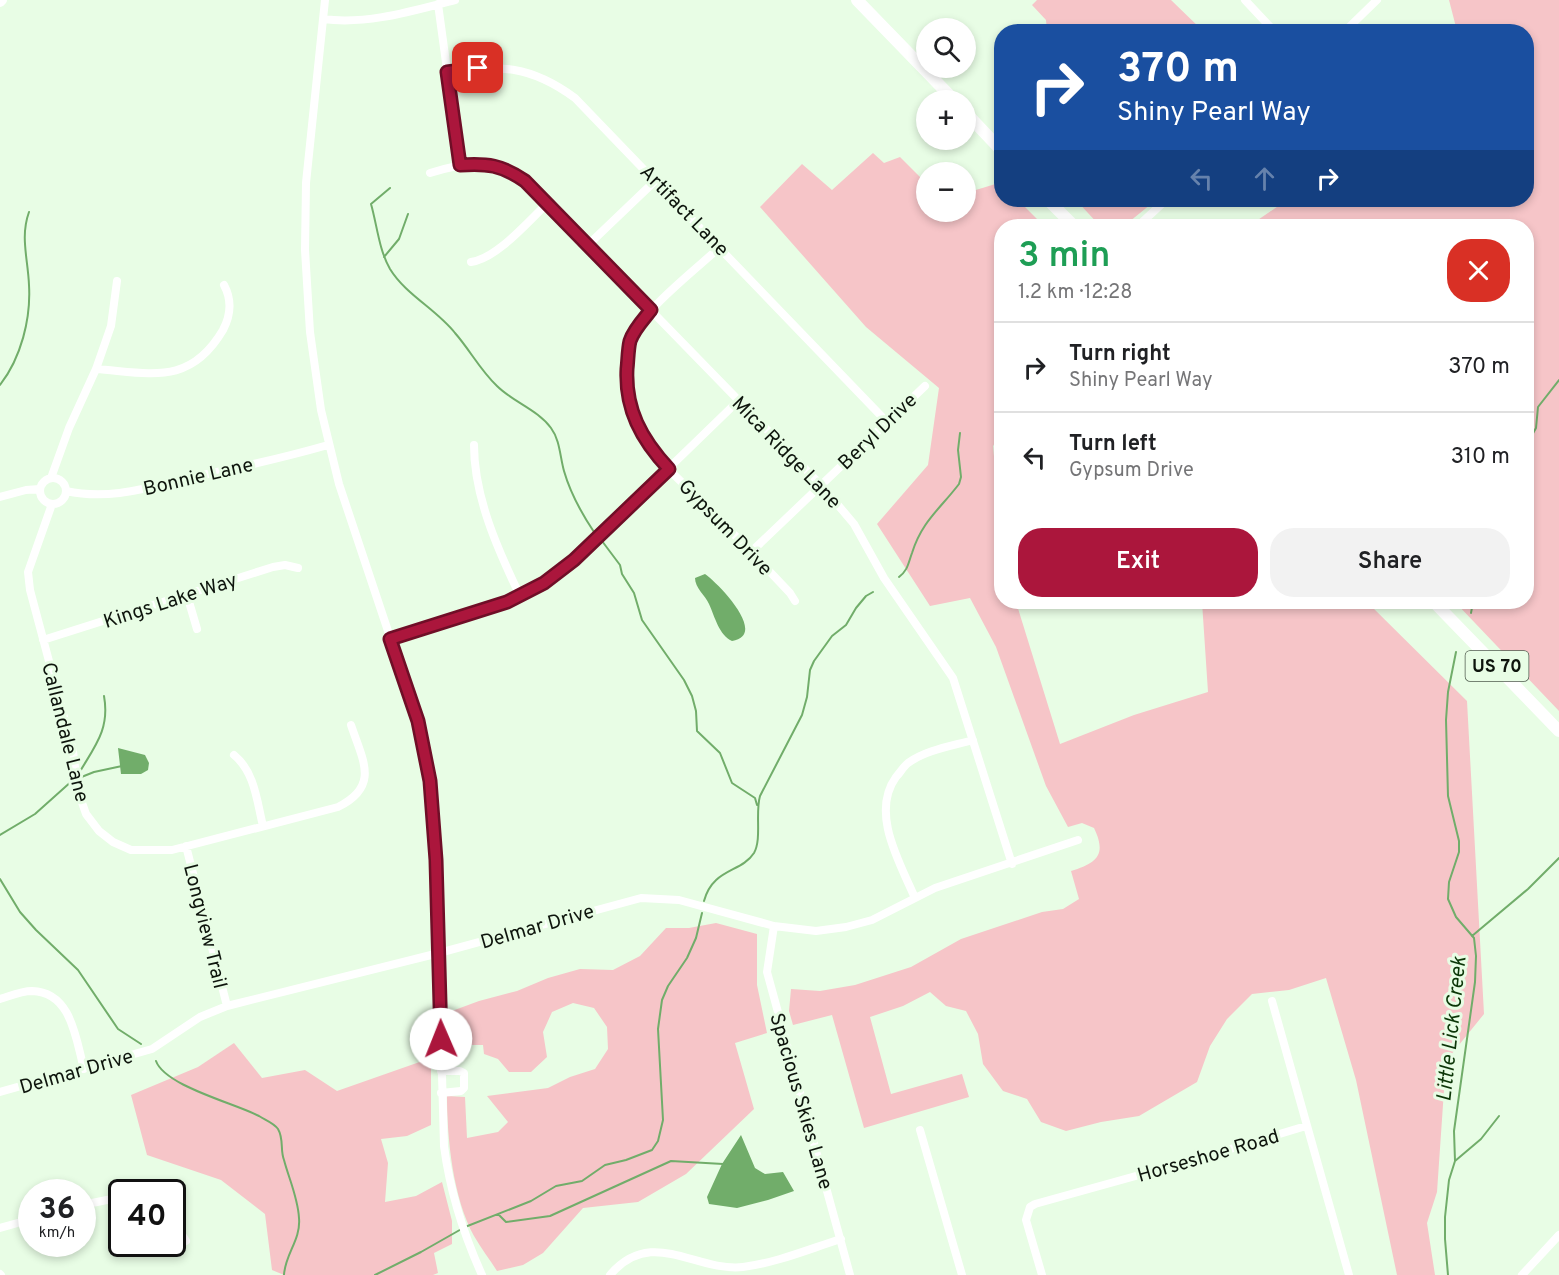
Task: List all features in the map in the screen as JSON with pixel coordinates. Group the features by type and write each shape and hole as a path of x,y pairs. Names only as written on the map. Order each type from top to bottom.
{"highway":[{"path":"858,0 944,90"},
{"path":"976,124 994,143"},
{"path":"1055,207 1067,219"},
{"name":"US 70","path":"1441,609 1559,731"}],"street":[{"path":"325,0 308,161 305,230 310,332 328,445 346,507 418,721 428,771 433,812 444,1146 450,1187 482,1275"},
{"path":"323,19 341,22 368,20 455,0"},
{"path":"1245,0 1268,24"},
{"path":"1352,24 1377,0"},
{"path":"438,4 460,165"},
{"name":"Artifact Lane","path":"447,72 490,68 515,69 537,75 558,85 575,98 887,422"},
{"name":"Mica Ridge Lane","path":"430,173 460,165 496,165 509,170 525,181 821,485 854,524 884,578 953,678 1012,864"},
{"path":"588,245 656,180"},
{"path":"471,262 481,261 494,253 548,203"},
{"path":"1146,219 1158,207"},
{"name":"Gypsum Drive","path":"720,247 651,310 630,340 627,383 629,403 634,420 654,453 751,552 795,601"},
{"path":"51,478 60,480 66,491 60,502 52,504 44,501 40,489 44,482 51,478 69,428 96,369 111,326 117,281"},
{"path":"96,369 157,374 179,371 195,362 213,346 228,321 230,302 224,285"},
{"name":"Beryl Drive","path":"751,552 925,386"},
{"path":"390,639 520,596 544,583 574,560 738,401"},
{"name":"Bonnie Lane","path":"66,491 86,495 114,495 328,445"},
{"path":"474,445 477,477 486,511 499,549 520,596"},
{"path":"0,497 40,489"},
{"name":"Callandale Lane","path":"52,504 28,572 30,590 73,751 78,791 86,814 99,831 113,842 130,850 172,850 338,807 354,800 363,788 365,773 351,725"},
{"name":"Kings Lake Way","path":"43,640 273,567 285,565 298,568"},
{"path":"187,595 197,629"},
{"path":"915,898 888,827 885,806 890,787 906,764 922,755 973,740"},
{"path":"234,755 244,763 249,773 263,826"},
{"name":"Delmar Drive","path":"0,1092 152,1049 200,1017 227,1006 439,953 641,898 679,900 774,926 816,931 846,927 872,920 935,888 1078,840"},
{"name":"Longview Trail","path":"186,846 227,1006"},
{"name":"Spacious Skies Lane","path":"774,926 767,972 850,1275"},
{"path":"0,999 31,991 46,994 57,1000 66,1010 72,1024 84,1070"},
{"path":"1272,1001 1306,1126"},
{"path":"441,1071 464,1073 464,1088 460,1091 441,1093"},
{"name":"Horseshoe Road","path":"1042,1275 1026,1220 1030,1207 1035,1204 1306,1126 1349,1275"},
{"path":"920,1130 962,1275"},
{"path":"0,1228 18,1223"},
{"path":"1522,1275 1559,1235"},
{"path":"610,1275 627,1259 642,1253 662,1251 719,1266 740,1267 760,1264 841,1239"}],"shaded area":[{"path":"1037,0 1171,0 1196,24 1046,24 1046,20 1032,5"},
{"path":"1449,0 1559,0 1559,711 1462,609 1534,609 1534,219 1259,219 1277,207 1534,207 1534,24 1455,24"},
{"path":"873,153 884,163 900,157 916,173 916,222 976,222 976,190 994,184 994,207 1025,207 1037,219 994,219 994,609 1018,609 1060,744 1134,715 1208,692 1202,609 1374,609 1467,701 1484,1014 1446,1061 1437,1192 1427,1223 1435,1275 1397,1275 1356,1080 1326,978 1289,990 1252,994 1227,1019 1210,1046 1197,1082 1139,1116 1066,1131 1041,1122 1027,1099 1003,1091 983,1064 978,1034 966,1011 946,1006 930,992 903,1006 870,1017 891,1094 962,1074 969,1097 864,1128 832,1015 793,1025 789,1011 791,989 820,991 855,985 911,967 961,939 1042,912 1063,909 1079,899 1071,871 1093,861 1097,857 1100,845 1094,828 1082,823 1068,827 1046,786 996,647 970,598 930,606 877,524 928,465 939,388 866,327 760,207 802,164 832,190"},
{"path":"1082,207 1147,207 1133,219 1094,219"},
{"path":"705,574 720,587 737,609 745,629 742,637 732,641 724,635 715,620 709,604 695,582 695,578"},
{"path":"118,748 145,755 149,763 148,770 141,774 121,774"},
{"path":"716,923 757,934 757,985 767,1033 735,1043 754,1109 686,1174 638,1202 583,1208 543,1253 523,1265 497,1271 474,1236 461,1204 450,1149 447,1096 465,1097 467,1138 498,1132 508,1122 487,1096 548,1088 570,1077 595,1069 608,1049 607,1027 594,1008 573,1003 552,1012 543,1032 547,1057 531,1072 509,1072 498,1059 484,1054 483,1045 453,1045 452,1011 580,969 613,970 640,956 666,928 689,928"},
{"path":"234,1043 262,1078 305,1070 337,1091 431,1058 431,1125 407,1136 381,1139 388,1163 385,1202 416,1196 442,1182 452,1221 452,1244 434,1253 438,1273 433,1275 284,1275 272,1270 265,1214 221,1180 147,1155 131,1095 198,1067"},
{"path":"741,1135 755,1168 765,1174 783,1172 794,1191 737,1208 709,1204 707,1197 722,1164"}],"waterway":[{"path":"390,188 371,204 381,246 390,269 404,287 447,324 497,386 539,416 551,428 558,443 570,487 594,532"},
{"path":"0,385 14,363 26,324 29,285 25,230 29,212"},
{"path":"384,257 399,239 408,214"},
{"name":"Little Lick Creek","path":"1534,432 1538,407 1559,380"},
{"path":"899,577 906,569 916,542 926,524 959,484 961,477 958,450 960,433"},
{"path":"602,541 620,565 622,574 634,593 642,620 684,680 696,711 697,731 720,753 732,783 755,798 757,805"},
{"path":"704,901 714,882 742,864 754,853 758,841 760,796 802,715 810,670 814,661 832,636 846,625 866,596 873,592"},
{"name":"Little Lick Creek","path":"1471,613 1472,609"},
{"name":"Little Lick Creek","path":"1448,1275 1445,1217 1449,1180 1455,1161 1454,1131 1475,982 1476,956 1474,938 1456,917 1448,899 1449,882 1459,852 1459,841 1448,796 1446,720 1448,692 1456,652"},
{"path":"79,773 96,745 103,728 104,696"},
{"path":"79,778 122,766"},
{"path":"0,835 35,814 73,780"},
{"path":"1472,936 1528,889 1559,858"},
{"path":"0,879 20,912 78,970 118,1029 141,1044"},
{"path":"375,1275 465,1227 531,1201 556,1186 582,1181 605,1165 652,1150 658,1141 663,1120 658,1029 662,1000 668,986 687,958 696,938 702,913"},
{"path":"156,1061 162,1070 186,1086 259,1116 278,1129 299,1218 298,1233 287,1260 284,1275"},
{"path":"1455,1161 1481,1139 1499,1116"},
{"path":"498,1214 506,1222 550,1216 671,1161 723,1164"}],"route":[{"path":"441,1039 436,860 430,781 418,721 390,639 507,602 544,583 574,560 669,469 643,438 629,403 627,383 630,340 651,310 525,181 509,170 496,165 460,165 447,72 478,68"}]}
